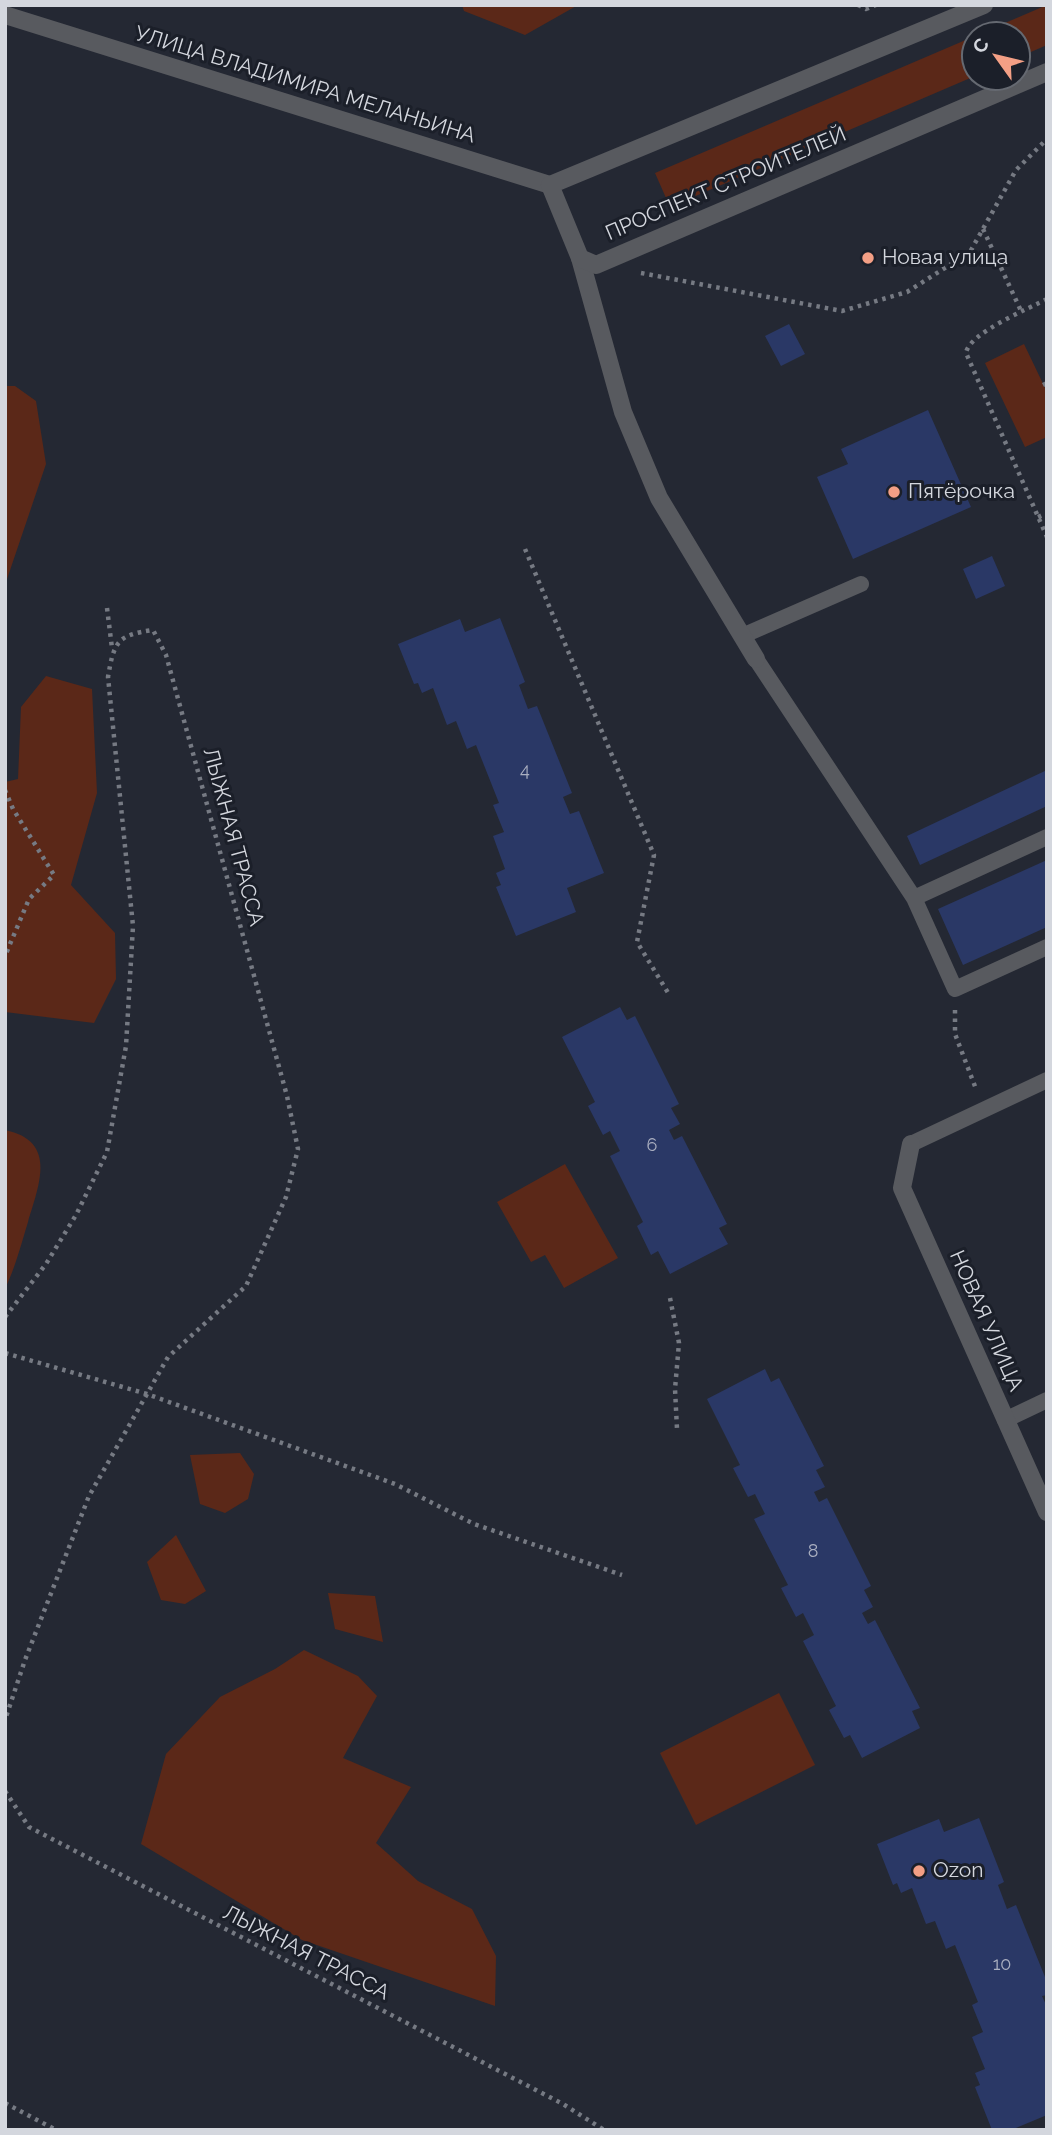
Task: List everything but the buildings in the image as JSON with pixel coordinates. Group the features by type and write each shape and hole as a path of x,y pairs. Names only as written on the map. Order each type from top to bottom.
{"street":[{"path":"756,659 654,486 623,412 580,258 550,185 984,5"},
{"name":"УЛИЦА ВЛАДИМИРА МЕЛАНЬИНА","path":"5,15 550,185"},
{"name":"ПРОСПЕКТ СТРОИТЕЛЕЙ","path":"580,258 596,265 1047,72"},
{"name":"НОВАЯ УЛИЦА","path":"911,1144 902,1188 1047,1512"}],"lane":[{"path":"742,636 861,584"},
{"path":"756,659 914,898 955,989 1047,947"},
{"path":"914,898 1047,837"},
{"path":"911,1144 1047,1080"},
{"path":"1005,1420 1047,1400"}],"path":[{"path":"858,5 866,9 876,5"},
{"path":"637,272 842,311 908,292 970,252 1016,170 1046,142"},
{"path":"983,229 1021,313"},
{"path":"1047,299 979,335 967,346 966,353 1047,537"},
{"path":"1038,517 1047,513"},
{"path":"525,549 654,855 636,942 670,996"},
{"path":"5,1317 46,1264 76,1215 107,1152 126,1046 133,926 108,677 113,649 107,608"},
{"name":"ЛЫЖНАЯ ТРАССА","path":"5,1720 25,1660 89,1496 168,1357 246,1286 286,1197 298,1149 287,1096 166,655 152,629 127,633 113,649"},
{"path":"5,790 13,809 54,875 29,899 5,956"},
{"path":"955,989 955,1034 984,1110"},
{"path":"670,1298 679,1343 675,1390 677,1429"},
{"path":"5,1353 147,1394 395,1484 474,1524 622,1575"},
{"name":"ЛЫЖНАЯ ТРАССА","path":"5,1791 29,1826 551,2098 604,2130"},
{"path":"5,2103 56,2130"}],"shaded area":[{"path":"462,5 578,5 525,35 464,11"},
{"path":"1047,5 1047,45 1031,52 1031,21 1010,21"},
{"path":"961,42 961,82 670,207 655,173"},
{"path":"1024,344 1047,392 1047,437 1025,447 985,363"},
{"path":"5,386 15,386 36,401 46,464 5,585"},
{"path":"46,676 92,689 97,793 71,885 115,933 116,979 94,1023 5,1012 5,782 18,779 21,707"},
{"path":"5,1130 22,1136 32,1144 41,1166 40,1180 18,1256 5,1289"},
{"path":"565,1164 618,1258 564,1288 545,1255 531,1262 497,1202"},
{"path":"240,1453 254,1474 248,1499 225,1513 200,1504 190,1455"},
{"path":"176,1535 206,1591 185,1604 161,1600 147,1562"},
{"path":"328,1593 375,1596 383,1642 335,1629"},
{"path":"304,1650 358,1676 377,1696 343,1758 411,1787 376,1843 418,1881 472,1909 496,1956 495,2006 302,1940 141,1844 166,1754 220,1697 275,1669"},
{"path":"779,1693 815,1765 696,1825 660,1753"}],"place":[{"name":"Новая улица","path":"868,258"},
{"name":"Пятёрочка","path":"894,492"},
{"name":"Ozon","path":"919,1871"}]}
